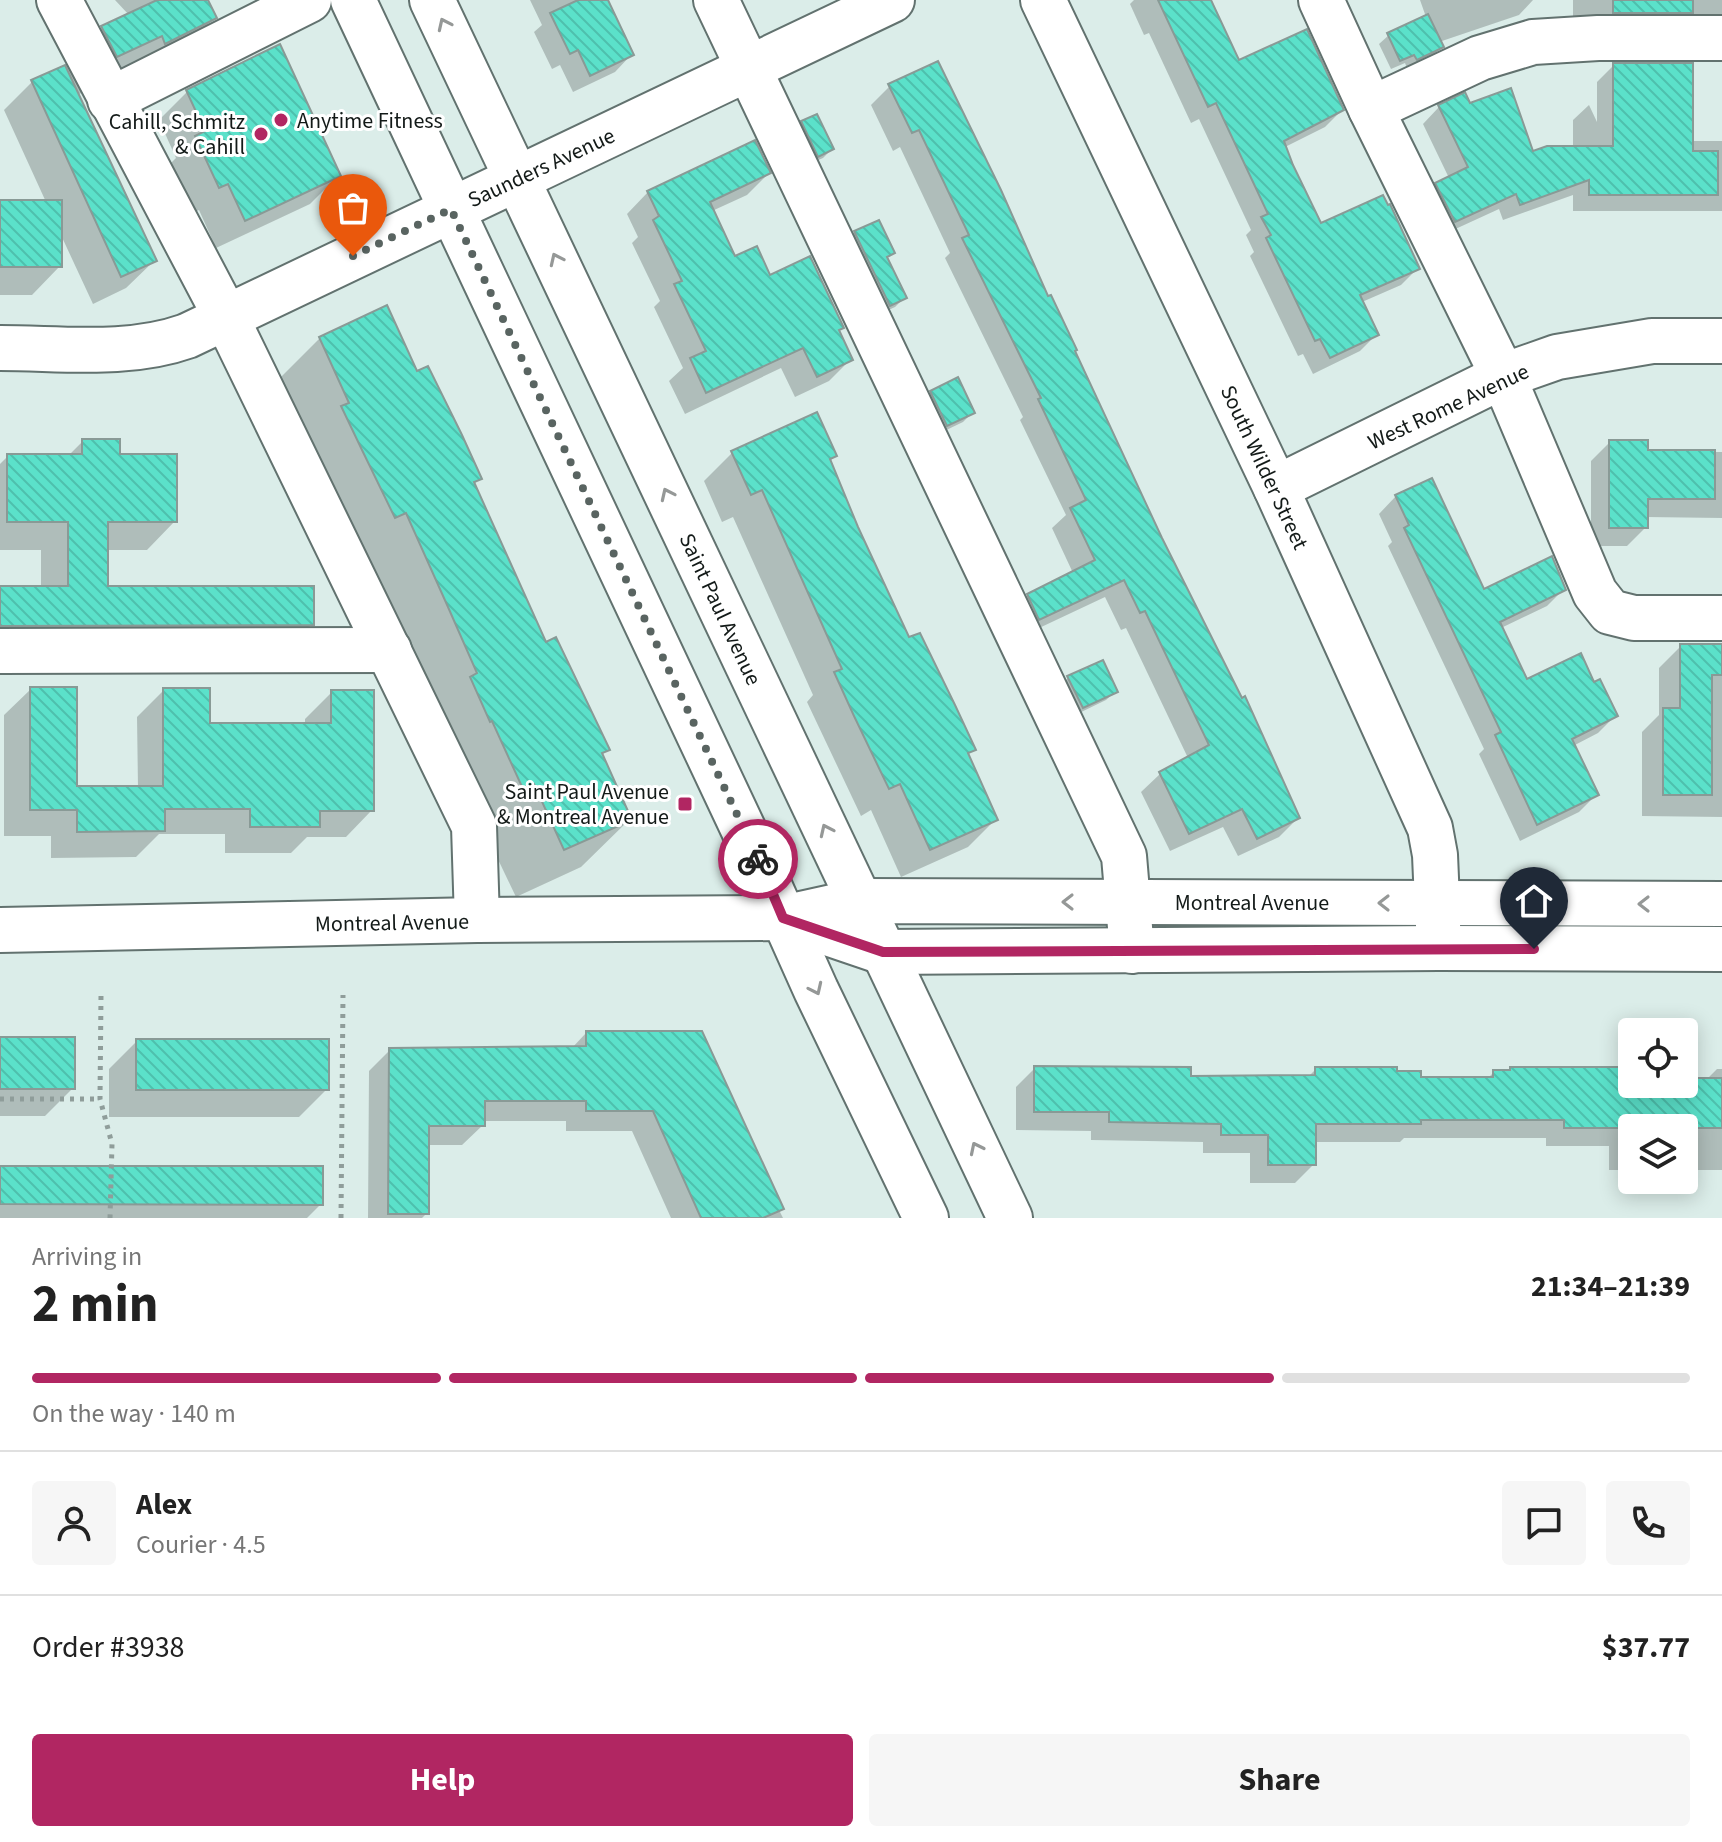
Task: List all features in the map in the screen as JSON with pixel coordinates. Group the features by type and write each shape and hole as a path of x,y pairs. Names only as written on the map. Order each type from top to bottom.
{"street":[{"path":"59,0 226,317 474,826 477,920"},
{"path":"110,100 309,0"},
{"path":"353,0 926,1218"},
{"name":"Saint Paul Avenue","path":"432,0 1010,1218"},
{"path":"716,0 1124,856 1132,951"},
{"name":"Saunders Avenue","path":"0,348 134,349 174,341 892,0"},
{"name":"South Wilder Street","path":"1043,0 1276,488 1430,828 1435,855 1439,948"},
{"path":"1321,0 1371,109 1503,376 1595,593 1610,612 1634,618 1722,618"},
{"path":"1371,109 1480,58 1533,42 1598,38 1722,38"},
{"name":"West Rome Avenue","path":"1276,488 1503,376 1557,357 1652,341 1722,341"},
{"path":"0,651 389,650"},
{"name":"Montreal Avenue","path":"0,930 477,920 783,918 860,901 1722,904"},
{"name":"Montreal Avenue","path":"783,918 883,952 1722,949"}],"path":[{"path":"341,1218 343,995"},
{"path":"101,996 100,1099 112,1144 110,1218"},
{"path":"0,1099 100,1099"}],"building":[{"path":"157,0 208,0 217,18 165,44 162,36 117,57 101,26"},
{"path":"578,0 608,0 634,55 590,76 578,50 570,54 550,13"},
{"path":"1158,0 1211,0 1239,60 1307,29 1344,110 1284,141 1293,165 1321,223 1383,195 1420,269 1360,295 1379,335 1330,358 1320,339 1315,341 1266,238 1271,235 1261,217 1268,214 1216,103 1208,107"},
{"path":"1613,0 1693,0 1693,13 1613,13"},
{"path":"1428,14 1444,47 1417,60 1414,55 1400,61 1387,33"},
{"name":"Cahill, Schmitz & Cahill","path":"280,44 341,176 245,221 228,184 219,188 195,136 205,131 186,90"},
{"path":"938,61 1048,296 1051,295 1077,350 1162,538 1242,698 1245,696 1300,818 1257,839 1242,809 1189,834 1159,772 1209,745 1145,611 1140,613 1124,580 1039,620 1027,594 1095,560 1070,508 1086,500 1038,399 1041,398 962,238 969,235 919,130 912,133 888,84"},
{"path":"1613,63 1693,63 1693,151 1718,151 1718,195 1589,195 1589,180 1520,205 1516,194 1455,222 1435,183 1468,167 1438,105 1465,92 1470,103 1511,88 1533,151 1547,146 1613,146"},
{"path":"65,65 157,261 121,277 31,80"},
{"path":"817,114 834,149 818,157 801,121"},
{"path":"755,140 771,173 710,202 735,256 757,246 770,275 810,256 844,328 839,330 853,360 817,377 803,348 706,393 690,358 706,351 674,284 682,281 653,220 659,216 647,191"},
{"path":"0,200 62,200 62,267 0,267"},
{"path":"879,220 895,253 887,257 907,298 890,306 854,231"},
{"path":"387,305 417,371 428,366 482,479 474,482 546,642 556,637 610,750 602,753 632,820 564,850 534,784 523,789 490,722 470,677 477,673 406,513 395,518 341,406 349,403 319,337"},
{"path":"958,377 975,413 947,426 930,391"},
{"path":"817,412 837,456 830,459 858,527 909,637 920,633 955,705 976,750 968,753 998,820 930,850 900,784 889,789 854,716 834,672 842,669 762,490 751,495 731,451"},
{"path":"82,439 120,439 120,454 177,454 177,522 108,522 108,586 314,586 314,625 0,626 0,586 68,586 68,522 7,522 7,454 82,454"},
{"path":"1609,440 1648,440 1648,450 1715,450 1715,499 1648,499 1648,528 1609,528"},
{"path":"1432,478 1484,589 1552,556 1566,590 1500,622 1527,679 1581,653 1594,682 1600,679 1618,716 1572,739 1599,795 1537,825 1495,735 1501,732 1404,528 1409,525 1395,495"},
{"path":"1680,644 1722,644 1722,675 1712,675 1712,795 1663,795 1663,708 1680,708"},
{"path":"1103,660 1118,692 1083,708 1067,676"},
{"path":"30,687 77,687 77,786 163,786 163,688 210,688 210,723 331,723 331,690 374,690 374,811 320,811 320,827 250,827 250,809 165,809 165,831 77,832 77,810 30,810"},
{"path":"586,1031 702,1031 784,1209 763,1218 701,1218 653,1111 586,1111 586,1101 485,1101 485,1126 429,1126 429,1214 388,1214 389,1048 586,1046"},
{"path":"0,1037 75,1037 75,1089 0,1089"},
{"path":"136,1039 329,1039 329,1090 136,1090"},
{"path":"1034,1066 1191,1067 1191,1076 1315,1075 1315,1067 1397,1067 1397,1071 1421,1071 1421,1077 1493,1077 1493,1070 1510,1070 1510,1067 1618,1067 1618,1098 1698,1098 1698,1078 1722,1078 1722,1128 1698,1128 1698,1114 1618,1114 1618,1128 1564,1128 1564,1120 1316,1124 1316,1165 1268,1165 1268,1135 1221,1135 1221,1124 1109,1122 1109,1112 1034,1112"},
{"path":"0,1166 323,1166 323,1205 0,1204"}],"way so far":[{"path":"353,256 451,209 758,859"}],"place":[{"name":"Anytime Fitness","path":"281,120"},
{"name":"Cahill, Schmitz & Cahill","path":"261,134"},
{"name":"Saint Paul Avenue & Montreal Avenue","path":"685,804"}],"route":[{"path":"758,859 783,918 883,952 1534,949"}]}
